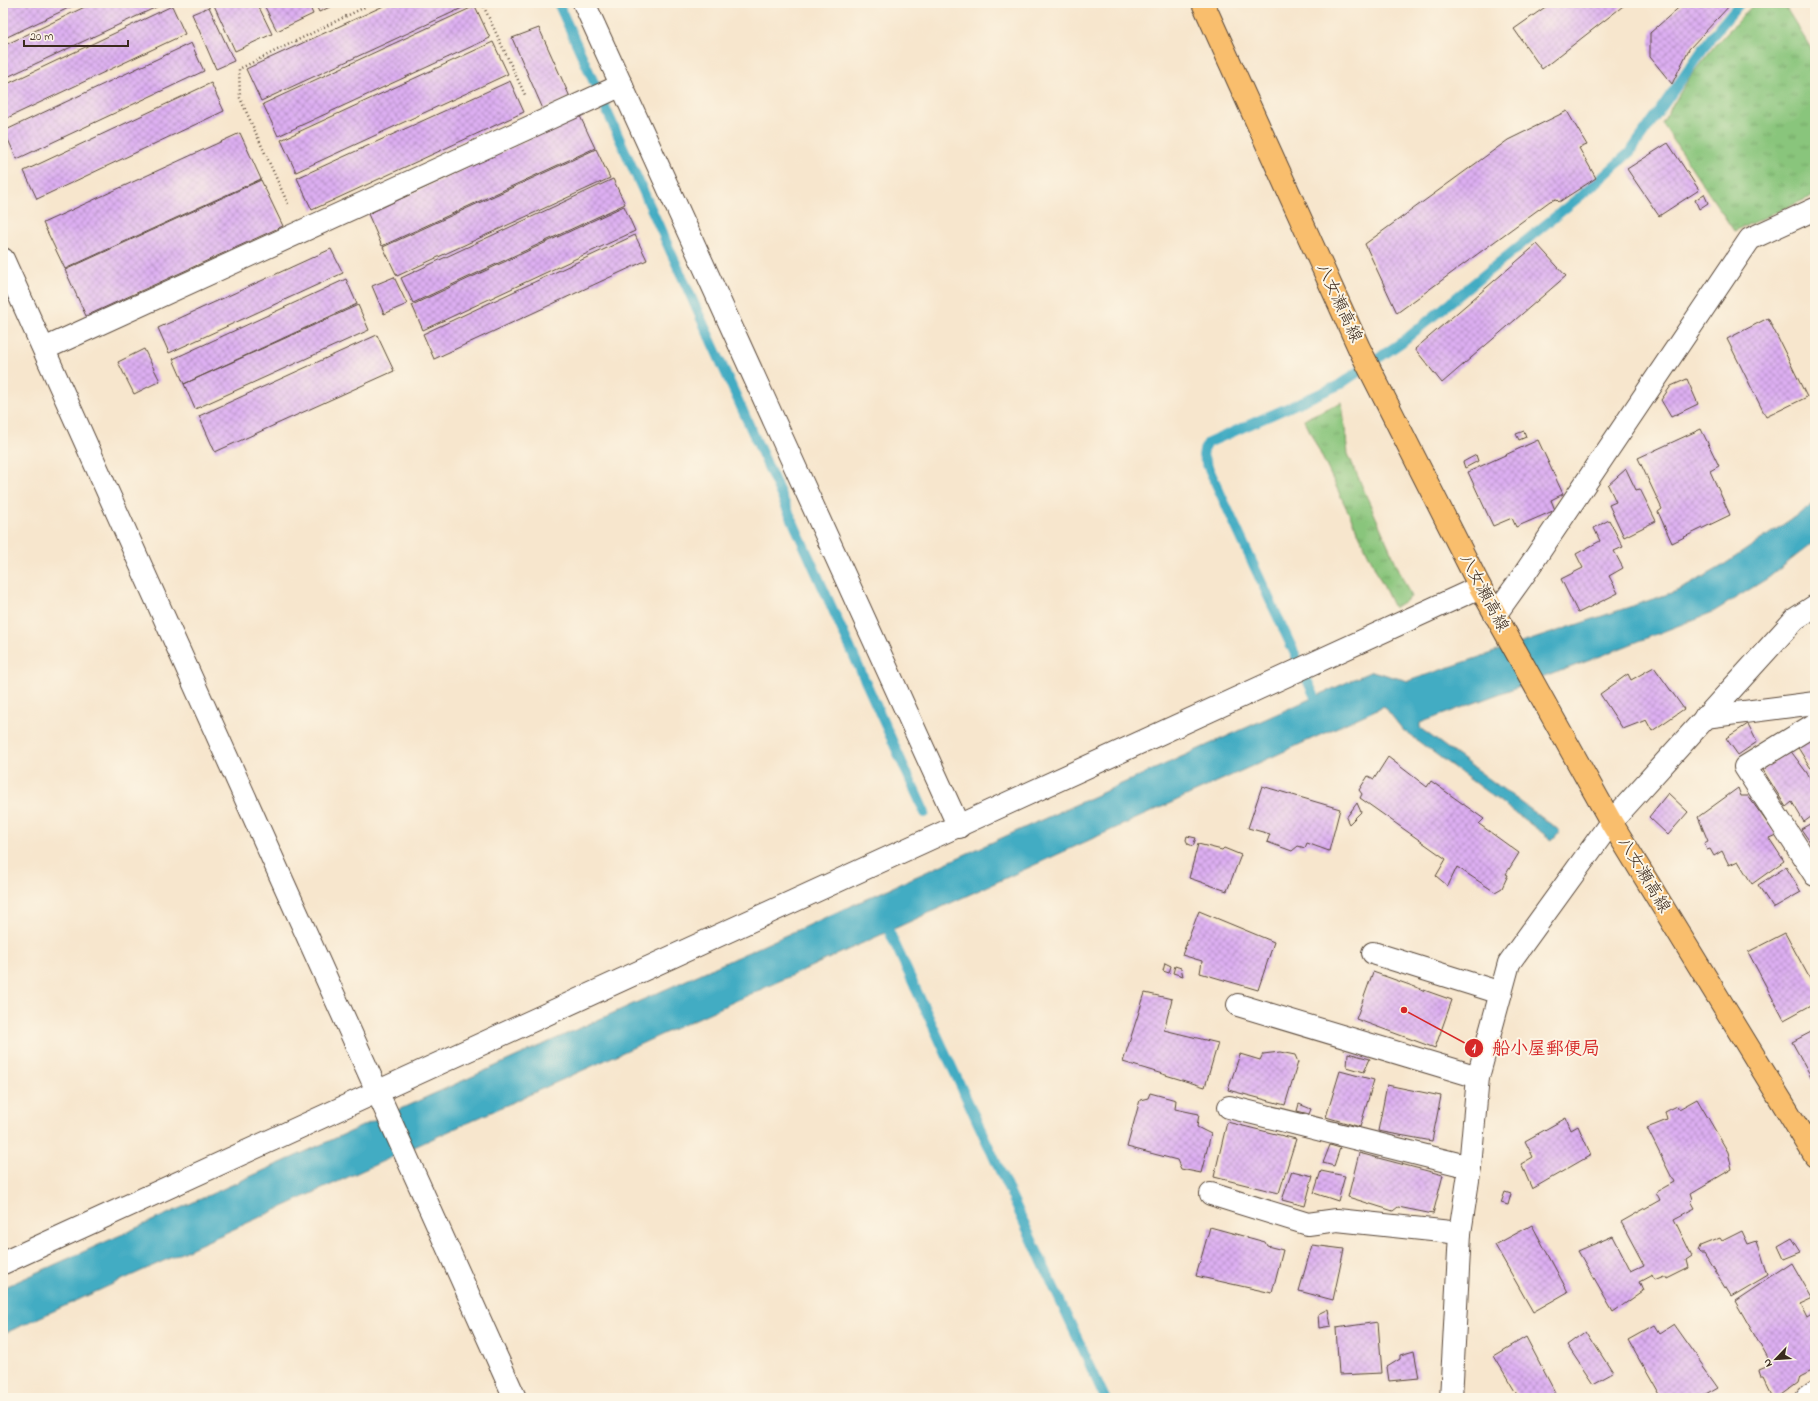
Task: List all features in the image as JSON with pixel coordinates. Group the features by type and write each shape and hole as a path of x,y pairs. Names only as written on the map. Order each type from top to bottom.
{"main road":[{"name":"八女瀬高線","path":"1203,3 1360,348 1480,587 1611,822 1815,1156"}],"street":[{"path":"584,3 959,827"},
{"path":"44,349 622,85"},
{"path":"1495,614 1524,576 1750,239 1815,210"},
{"path":"3,259 515,1398"},
{"path":"3,1263 959,827 1480,587"},
{"path":"1451,1398 1460,1233 1470,1167 1478,1076 1509,963 1611,822 1795,619 1815,606"},
{"path":"1705,717 1815,703"},
{"path":"1815,724 1745,767 1815,875"},
{"path":"1373,953 1501,993"},
{"path":"1238,1005 1478,1076"},
{"path":"1229,1108 1470,1167"},
{"path":"1211,1194 1308,1224 1337,1220 1460,1233"},
{"path":"1807,1398 1815,1392"}],"path":[{"path":"301,231 240,98 239,69 373,3"},
{"path":"482,3 538,123"}],"green space":[{"path":"1755,3 1783,3 1815,55 1815,195 1734,231 1662,123 1689,78 1716,44"},
{"path":"1342,402 1348,454 1411,597 1394,608 1304,419"}],"water":[{"path":"1815,503 1815,541 1768,578 1713,612 1593,659 1420,723 1420,728 1560,831 1552,840 1403,730 1384,706 3,1334 3,1288 1372,671 1408,681 1680,590 1719,568"}],"building":[{"path":"7,3 79,3 3,39 3,5"},
{"path":"93,3 165,3 3,79 3,46"},
{"path":"213,3 257,3 272,34 235,51"},
{"path":"263,3 308,3 313,14 277,31"},
{"path":"315,3 331,3 332,6 319,12"},
{"path":"390,3 473,3 261,101 246,69"},
{"path":"1551,3 1627,3 1542,69 1514,29"},
{"path":"1684,3 1732,3 1689,49 1672,84 1650,57 1650,33"},
{"path":"172,6 185,34 3,120 3,86"},
{"path":"475,6 490,38 278,136 263,104"},
{"path":"209,7 234,61 216,69 192,14"},
{"path":"539,28 570,97 543,109 512,38"},
{"path":"493,42 508,74 296,172 281,140"},
{"path":"191,43 204,71 17,159 4,131"},
{"path":"510,81 524,112 312,210 297,178"},
{"path":"211,83 224,111 37,199 24,171"},
{"path":"1567,111 1587,145 1579,148 1596,178 1559,202 1556,199 1550,201 1397,313 1365,244 1508,140"},
{"path":"580,116 595,148 382,246 368,214"},
{"path":"240,133 261,179 65,269 43,223"},
{"path":"1668,143 1699,190 1659,216 1627,169"},
{"path":"596,149 610,178 397,276 383,247"},
{"path":"613,179 625,204 413,303 401,278"},
{"path":"261,180 283,226 86,316 65,270"},
{"path":"1704,194 1708,203 1699,209 1695,200"},
{"path":"624,206 635,231 423,330 412,305"},
{"path":"635,235 647,260 434,359 423,334"},
{"path":"1537,244 1566,276 1442,383 1415,349"},
{"path":"331,249 343,273 169,353 158,328"},
{"path":"394,277 407,304 384,314 372,286"},
{"path":"346,279 357,304 184,384 173,359"},
{"path":"358,305 369,330 195,409 184,384"},
{"path":"1768,318 1807,397 1766,417 1727,339"},
{"path":"377,335 394,371 215,452 199,416"},
{"path":"144,349 160,381 134,394 118,362"},
{"path":"1687,379 1698,404 1671,417 1661,400 1671,386"},
{"path":"1701,429 1719,466 1710,471 1730,515 1672,543 1658,512 1662,509 1638,458"},
{"path":"1524,431 1526,437 1519,440 1516,434"},
{"path":"1538,440 1563,494 1551,500 1555,510 1516,527 1512,518 1493,526 1468,472"},
{"path":"1476,455 1478,461 1465,468 1463,462"},
{"path":"1626,469 1636,490 1640,489 1656,521 1624,537 1609,505 1616,502 1608,485"},
{"path":"1609,520 1623,547 1614,551 1623,568 1609,576 1618,593 1578,613 1561,579 1583,568 1576,554 1600,541 1594,528"},
{"path":"1654,667 1684,709 1652,731 1646,720 1623,729 1600,694 1628,674 1631,680"},
{"path":"1748,724 1757,742 1738,755 1726,738"},
{"path":"1815,734 1815,775 1797,746"},
{"path":"1790,750 1807,773 1815,789 1815,814 1804,822 1792,802 1786,807 1763,770"},
{"path":"1388,757 1427,787 1431,781 1484,819 1479,824 1519,853 1506,874 1508,875 1502,888 1495,892 1457,867 1448,886 1436,876 1446,859 1360,798 1362,794 1359,790 1368,776 1374,779"},
{"path":"1262,786 1340,809 1329,851 1307,843 1305,848 1298,846 1292,851 1267,842 1270,834 1248,828"},
{"path":"1738,788 1741,796 1748,796 1776,835 1769,838 1784,861 1752,884 1738,861 1729,865 1722,851 1714,856 1710,849 1707,850 1704,843 1708,841 1698,817"},
{"path":"1668,793 1688,812 1668,835 1649,817"},
{"path":"1357,803 1361,812 1349,824 1346,818"},
{"path":"1815,821 1815,849 1801,829"},
{"path":"1187,836 1196,838 1193,846 1188,844 1186,840"},
{"path":"1198,844 1222,850 1224,848 1241,855 1227,891 1189,878"},
{"path":"1786,867 1801,892 1773,908 1758,885"},
{"path":"1199,911 1274,942 1258,990 1200,973 1202,961 1182,955"},
{"path":"1785,933 1815,988 1815,1003 1784,1020 1748,952"},
{"path":"1165,963 1171,966 1169,973 1163,971"},
{"path":"1175,966 1181,968 1183,976 1173,973"},
{"path":"1373,972 1452,1000 1435,1048 1356,1019"},
{"path":"1145,993 1172,999 1164,1030 1218,1043 1205,1087 1123,1062"},
{"path":"1815,1030 1815,1079 1813,1080 1792,1042"},
{"path":"1280,1052 1295,1055 1298,1062 1285,1105 1228,1090 1240,1054 1260,1060 1263,1054"},
{"path":"1348,1053 1370,1059 1364,1072 1347,1067"},
{"path":"1340,1071 1374,1080 1360,1127 1326,1117"},
{"path":"1387,1085 1441,1096 1432,1141 1378,1131"},
{"path":"1150,1093 1176,1100 1175,1109 1199,1114 1197,1127 1211,1134 1201,1173 1181,1169 1177,1160 1127,1147 1140,1100 1148,1098"},
{"path":"1697,1099 1728,1152 1732,1169 1691,1193 1693,1199 1691,1201 1695,1208 1674,1219 1692,1256 1686,1260 1688,1268 1666,1279 1664,1276 1654,1280 1652,1275 1639,1282 1643,1291 1613,1312 1578,1251 1613,1236 1631,1271 1644,1265 1621,1222 1660,1200 1656,1192 1674,1182 1647,1128 1667,1120 1665,1112 1677,1106 1679,1109"},
{"path":"1299,1104 1311,1109 1309,1114 1297,1111"},
{"path":"1566,1118 1571,1130 1578,1126 1591,1155 1532,1189 1521,1164 1533,1157 1525,1141"},
{"path":"1227,1122 1296,1139 1279,1193 1214,1177"},
{"path":"1330,1145 1340,1148 1334,1166 1323,1163"},
{"path":"1359,1153 1443,1175 1433,1214 1398,1207 1393,1211 1348,1197"},
{"path":"1292,1171 1313,1176 1305,1206 1282,1200"},
{"path":"1321,1171 1345,1176 1338,1201 1314,1193"},
{"path":"1505,1192 1511,1194 1508,1205 1501,1203"},
{"path":"1532,1225 1568,1292 1533,1312 1495,1245"},
{"path":"1210,1227 1265,1242 1267,1246 1283,1250 1272,1293 1196,1276"},
{"path":"1742,1231 1748,1244 1757,1241 1768,1275 1731,1297 1704,1253 1700,1253 1698,1251 1700,1246 1720,1238 1722,1241"},
{"path":"1792,1238 1801,1252 1784,1259 1778,1246"},
{"path":"1312,1245 1344,1249 1333,1300 1299,1291"},
{"path":"1792,1263 1812,1298 1799,1304 1806,1318 1815,1312 1815,1367 1799,1375 1797,1382 1775,1398 1764,1375 1761,1375 1759,1369 1771,1364 1735,1301"},
{"path":"1328,1309 1331,1326 1319,1328 1318,1314"},
{"path":"1378,1322 1382,1373 1339,1375 1336,1328"},
{"path":"1674,1324 1718,1386 1697,1398 1661,1398 1628,1340 1655,1325 1660,1333"},
{"path":"1586,1331 1613,1373 1593,1384 1567,1345"},
{"path":"1526,1337 1558,1398 1519,1398 1494,1356"},
{"path":"1414,1351 1419,1378 1389,1381 1387,1367 1400,1359 1400,1355"},
{"path":"1404,1394 1405,1398 1382,1398 1382,1397"}],"waterway":[{"path":"558,3 925,813"},
{"path":"1320,708 1203,456 1204,450 1208,443 1339,385 1402,342 1595,184 1631,151 1710,39 1740,3"},
{"path":"889,931 1105,1398"}],"place":[{"name":"船小屋郵便局","path":"1404,1010"}]}
